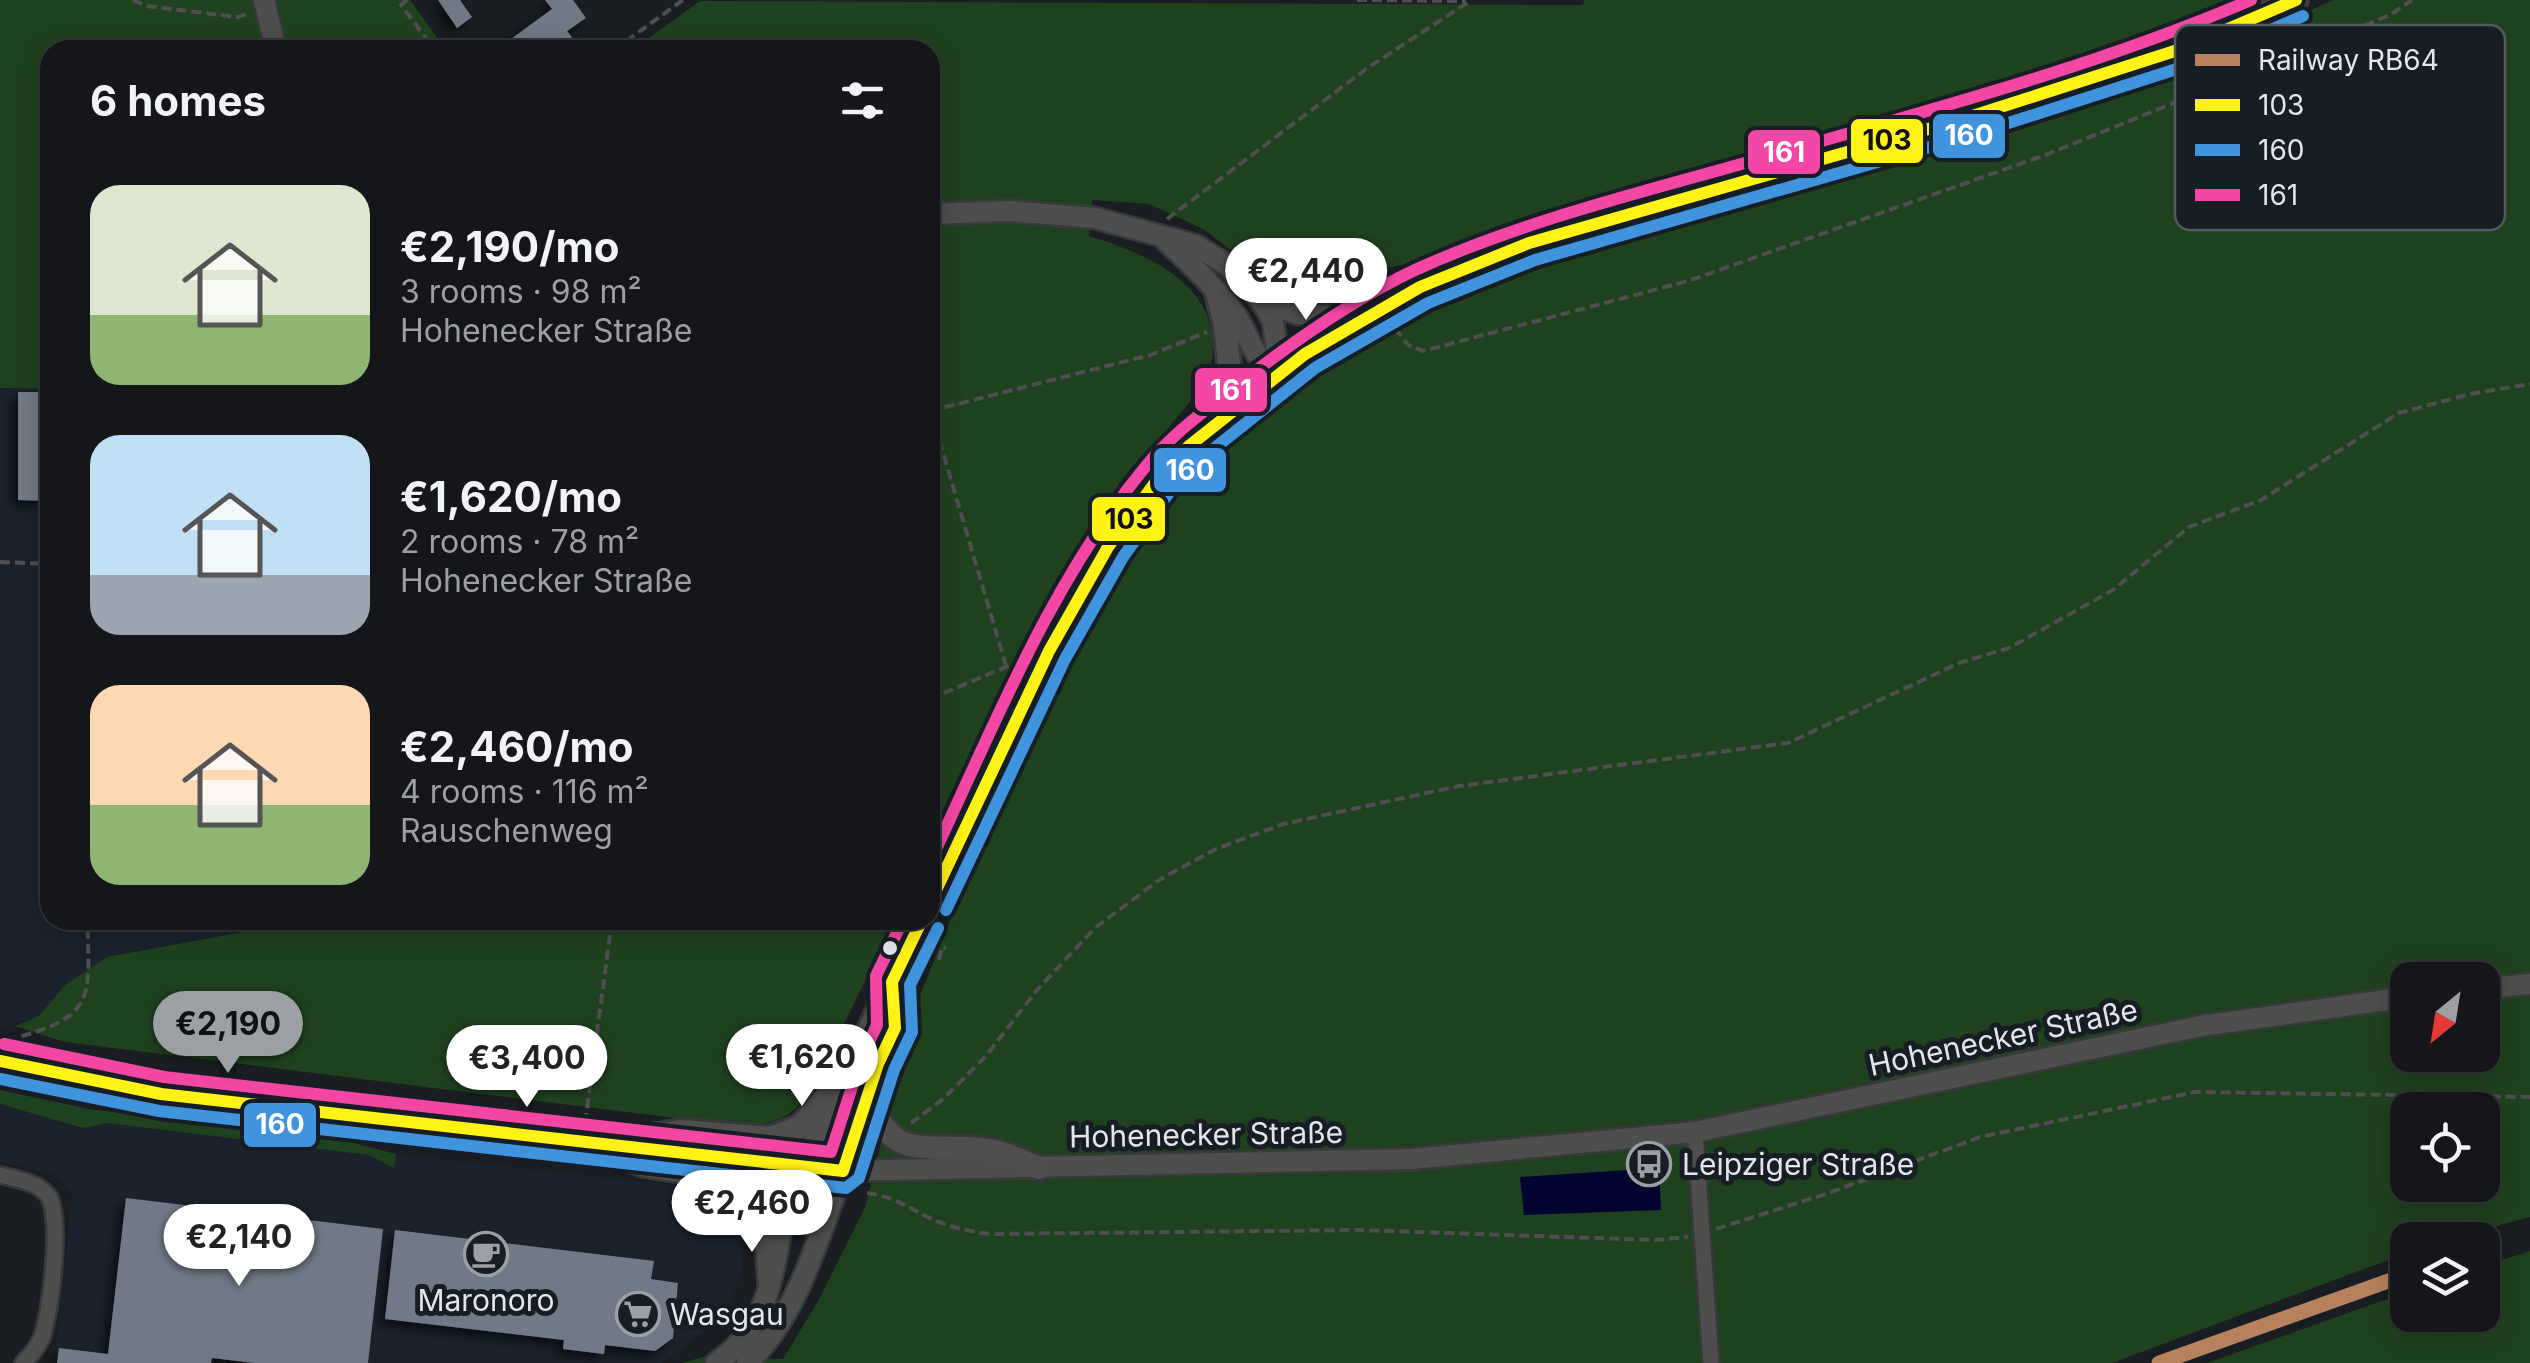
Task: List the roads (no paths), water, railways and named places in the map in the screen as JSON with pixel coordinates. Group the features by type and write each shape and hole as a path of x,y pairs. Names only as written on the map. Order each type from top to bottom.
{"main road":[{"path":"2237,25 2296,0"},
{"path":"1188,446 1280,374 1372,313 1420,287 1529,242 1963,119 2175,51"},
{"path":"940,882 1074,603 1132,513 1188,446 1230,372 1228,342 1216,293"},
{"path":"803,1167 917,930"},
{"path":"843,1171 878,1064 895,1028 892,982"},
{"name":"Hohenecker Straße","path":"2,1051 160,1094 843,1171"},
{"path":"591,1144 681,1130 770,1138 800,1128 848,1073"},
{"path":"871,1094 883,1127 904,1144 932,1149 992,1150 1039,1168"}],"street":[{"path":"258,6 272,40"},
{"path":"940,214 1011,210 1095,218 1164,231 1226,265 1262,302 1273,320 1280,374"},
{"path":"1164,231 1236,315 1253,351 1267,367 1280,374"},
{"path":"1262,302 1298,314 1372,313"},
{"path":"2500,987 2530,984"},
{"name":"Hohenecker Straße","path":"843,1171 1412,1160 1695,1132 2201,1026 2390,1000"},
{"path":"1695,1132 1711,1363"},
{"path":"591,1144 642,1166 716,1178 740,1198 766,1244 769,1287"},
{"path":"716,1363 737,1349 753,1328 769,1287 788,1200 803,1167"},
{"path":"747,1363 765,1346 787,1314 843,1171"},
{"path":"0,1174 47,1193 56,1215 57,1242 42,1337 24,1363"}],"water":[{"path":"1659,1168 1661,1210 1524,1215 1520,1177"}],"rail line":[{"name":"RB64","path":"2159,1363 2390,1280"}],"place":[{"name":"Leipziger Straße","path":"1649,1164"},
{"name":"Maronoro","path":"486,1254"},
{"name":"Wasgau","path":"638,1314"}]}
